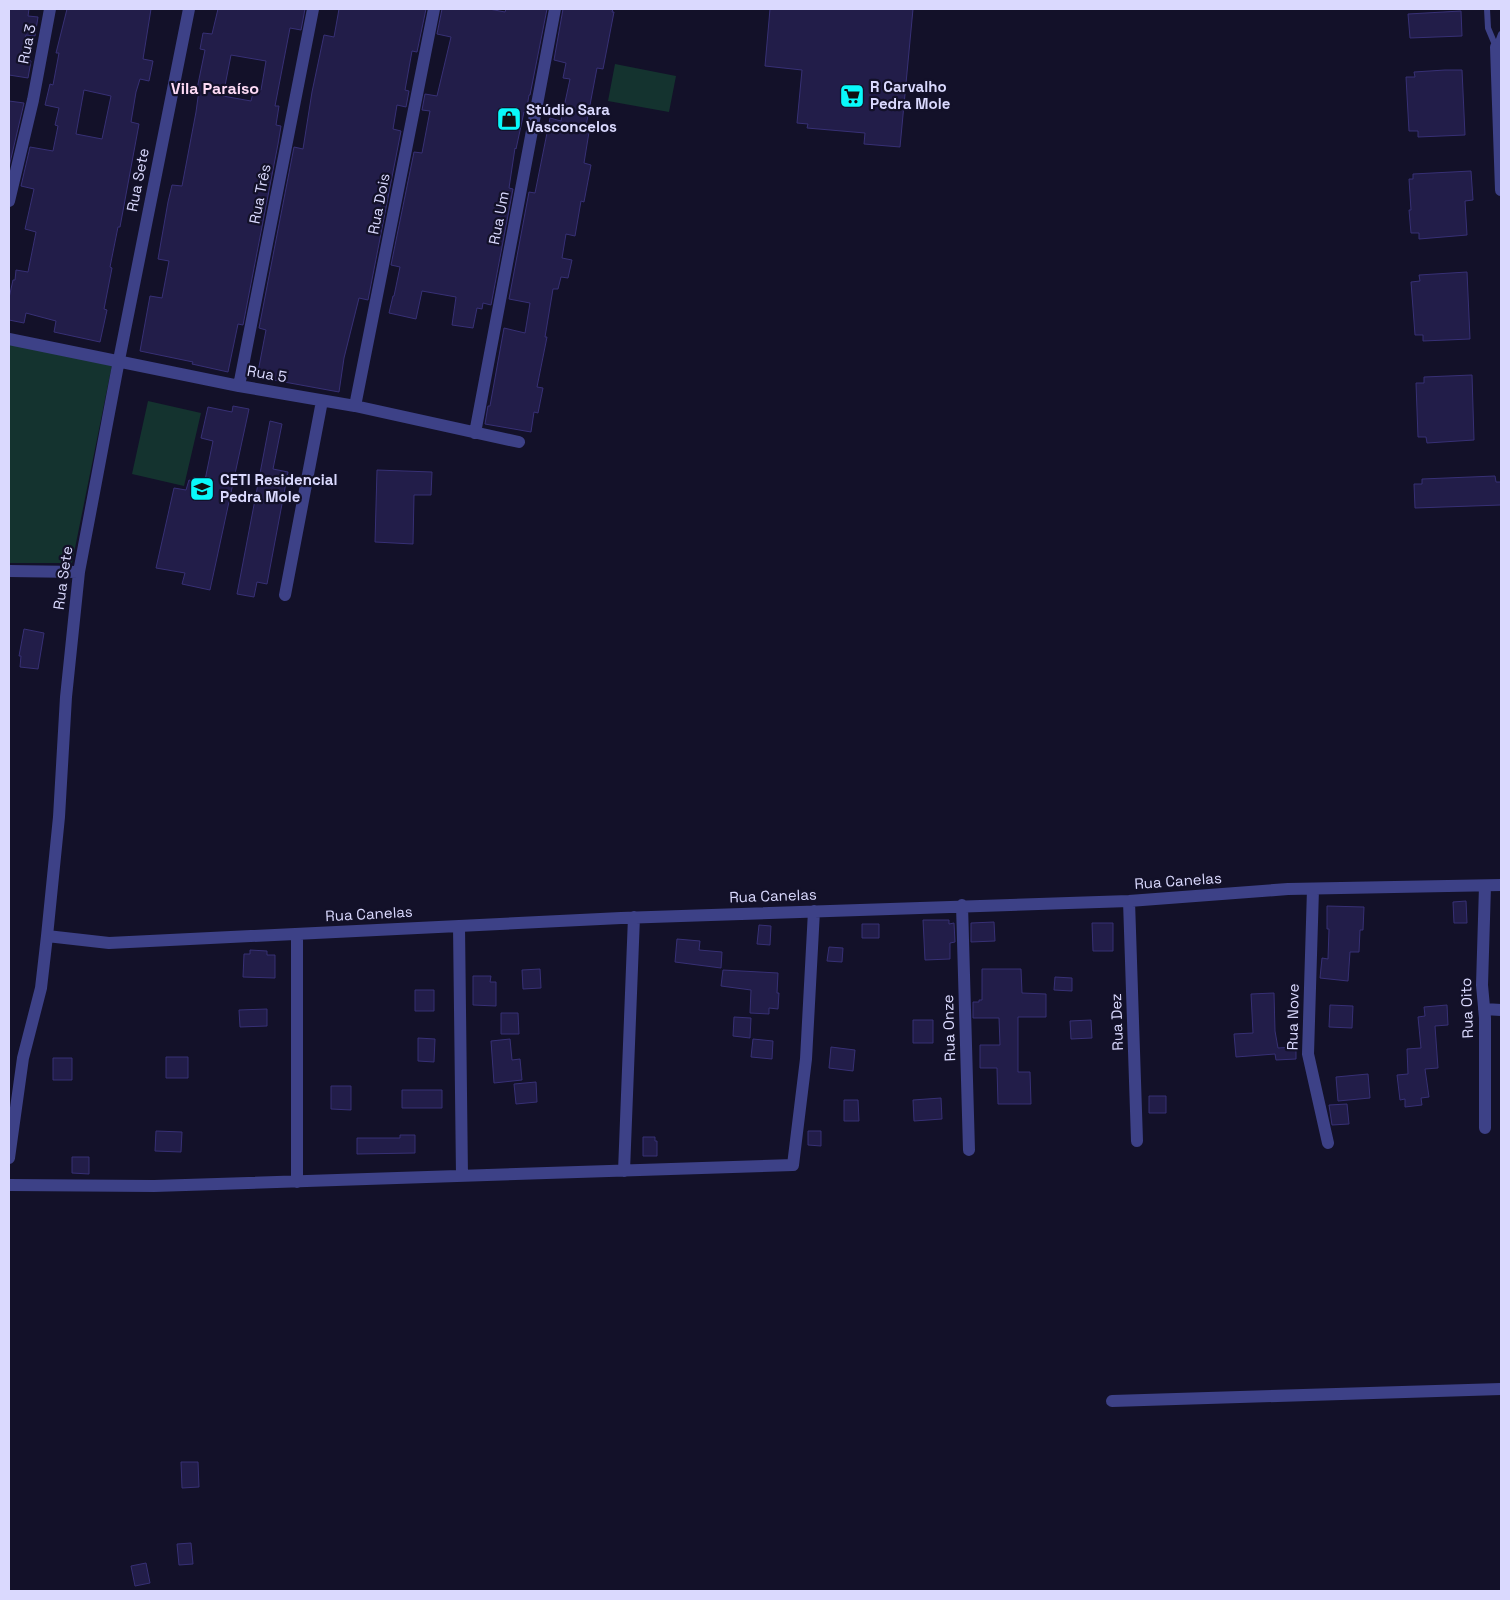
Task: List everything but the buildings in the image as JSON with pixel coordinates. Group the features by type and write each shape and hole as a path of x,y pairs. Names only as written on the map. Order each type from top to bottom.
{"street":[{"name":"Rua 3","path":"9,201 33,100 50,9"},
{"name":"Rua Sete","path":"9,1158 23,1058 41,988 59,817 66,697 79,572 189,9"},
{"name":"Rua Três","path":"239,386 313,9"},
{"name":"Rua Dois","path":"355,406 434,9"},
{"name":"Rua Um","path":"475,433 555,9"},
{"path":"1499,47 1501,190"},
{"name":"Rua 5","path":"9,339 239,386 355,406 519,442"},
{"path":"285,595 322,401"},
{"path":"9,571 79,572"},
{"name":"Rua Canelas","path":"47,936 109,943 634,917 1129,901 1288,889 1501,885"},
{"name":"Rua Oito","path":"1485,886 1482,985 1485,1128"},
{"name":"Rua Nove","path":"1313,889 1308,1054 1328,1144"},
{"name":"Rua Dez","path":"1129,901 1137,1141"},
{"name":"Rua Onze","path":"962,905 969,1150"},
{"path":"9,1185 154,1186 793,1165 806,1059 814,911"},
{"path":"624,1171 634,917"},
{"path":"459,926 462,1176"},
{"path":"297,1182 298,934"},
{"path":"1484,1009 1501,1010"},
{"path":"1112,1402 1501,1389"}],"lane":[{"path":"1487,9 1488,28 1499,47"},
{"path":"1499,47 1501,34"}],"green space":[{"path":"615,64 676,76 669,112 608,101"},
{"path":"9,344 112,365 72,563 9,563"},
{"path":"148,401 201,413 184,486 132,474"}],"place":[{"name":"R Carvalho Pedra Mole","path":"852,96"},
{"name":"Stúdio Sara Vasconcelos","path":"509,119"},
{"name":"CETI Residencial Pedra Mole","path":"202,489"}],"district":[{"name":"Vila Paraíso","path":"215,88"}]}
